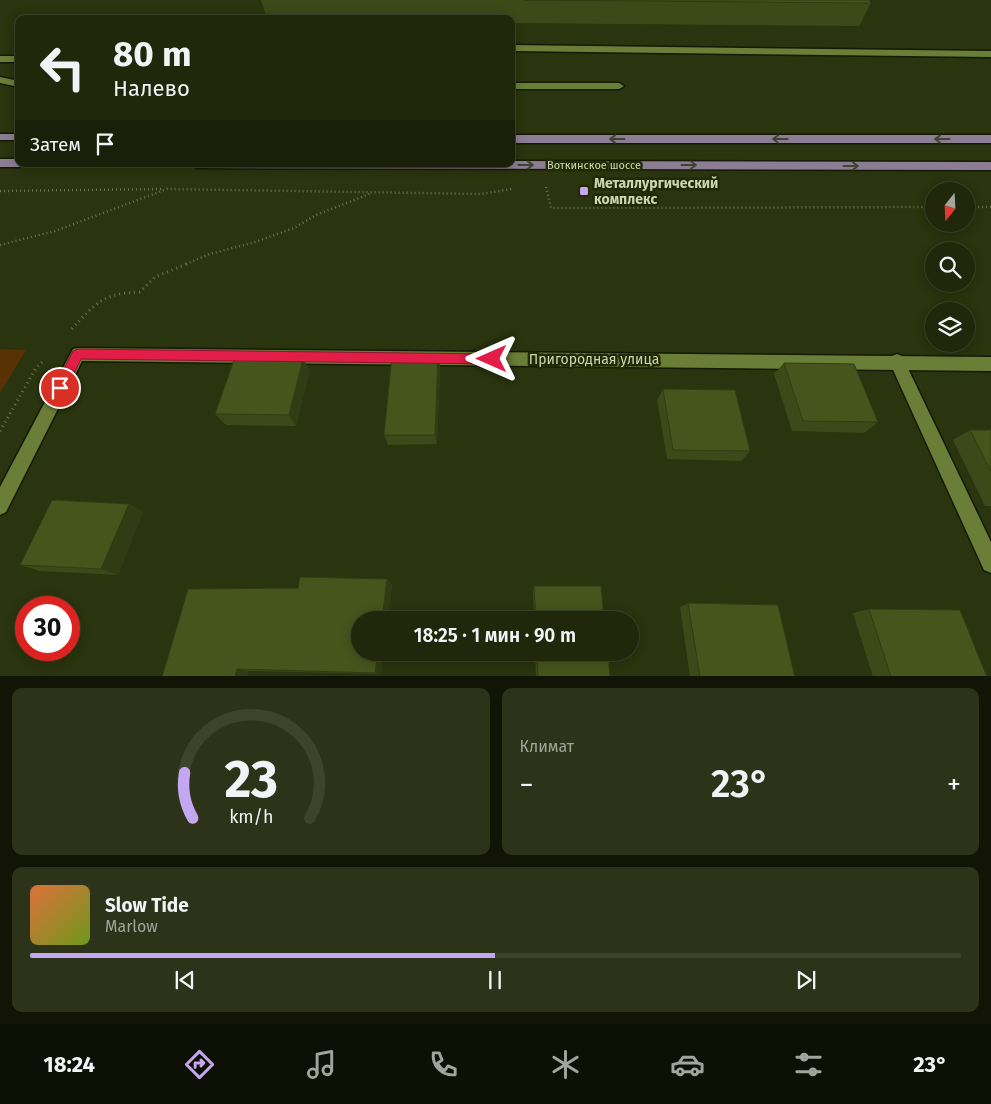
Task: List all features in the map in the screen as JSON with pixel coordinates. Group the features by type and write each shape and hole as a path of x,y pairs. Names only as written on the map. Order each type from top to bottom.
{"main road":[{"path":"0,137 15,137"},
{"name":"Воткинское шоссе","path":"515,139 991,139"},
{"path":"0,163 15,163"},
{"name":"Воткинское шоссе","path":"515,165 991,166"}],"street":[{"path":"515,48 991,54"},
{"path":"0,59 15,58"},
{"path":"0,80 15,83"},
{"path":"515,86 619,86"},
{"name":"Пригородная улица","path":"0,506 78,354 991,364"},
{"path":"897,362 991,563"}],"path":[{"path":"546,184 551,208 925,207"},
{"path":"0,190 167,189 481,194 518,188"},
{"path":"0,245 55,231 167,189"},
{"path":"68,334 99,300 121,292 140,292 155,277 210,254 254,242 286,230 316,215 375,192"},
{"path":"975,207 991,207"},
{"path":"0,431 36,368 49,355"}],"shaded area":[{"path":"0,349 26,350 0,393"}],"building":[{"path":"524,0 869,0 871,3"},
{"path":"438,355 435,435 384,435 392,356"},
{"path":"235,357 303,359 289,415 215,414"},
{"path":"784,363 854,364 878,422 803,421"},
{"path":"663,389 735,390 750,451 673,450"},
{"path":"970,430 991,430 991,471"},
{"path":"52,500 129,504 101,569 20,565"},
{"path":"300,577 387,579 383,611 351,611 351,661 377,661 375,673 237,669 235,676 162,676 188,589 298,588"},
{"path":"534,586 601,586 603,611 535,611"},
{"path":"688,603 778,605 795,676 700,676"},
{"path":"869,609 960,610 987,676 891,676"},
{"path":"537,661 609,661 610,676 538,676"}],"place":[{"name":"Металлургический комплекс","path":"584,191"}],"route":[{"path":"60,388 78,354 492,359"}]}
